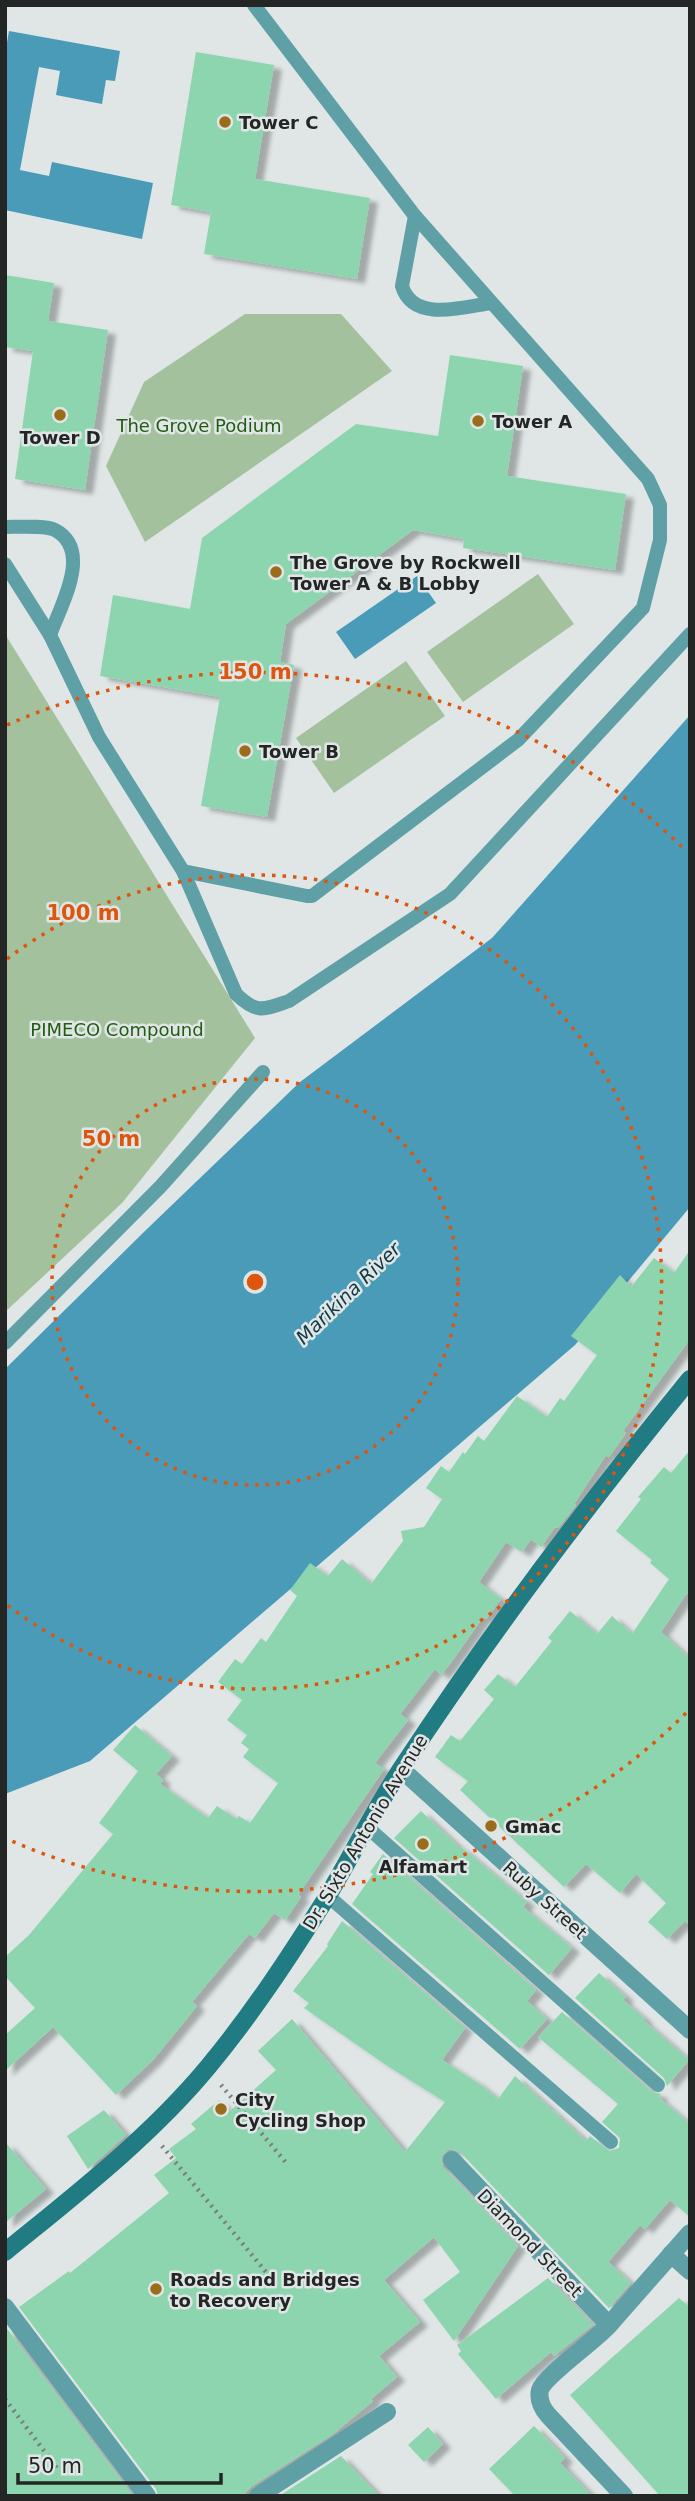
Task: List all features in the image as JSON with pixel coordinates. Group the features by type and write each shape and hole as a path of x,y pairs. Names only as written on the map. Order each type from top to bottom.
{"main road":[{"name":"Dr. Sixto Antonio Avenue","path":"5,2252 149,2129 206,2068 259,2000 327,1896 401,1769 522,1595 690,1379"}],"street":[{"name":"Ruby Street","path":"401,1769 690,2031"},
{"name":"Diamond Street","path":"452,2160 609,2325"},
{"path":"624,2496 542,2408 540,2399 544,2383 597,2339 690,2233"},
{"path":"671,2254 690,2271"},
{"path":"5,2307 147,2496"},
{"path":"258,2496 387,2412"}],"lane":[{"path":"183,871 312,896 518,740 643,608 660,540 660,505 648,479 415,216 254,5"},
{"path":"415,216 403,291 418,306 433,311 491,303"},
{"path":"5,527 53,528 71,543 75,566 50,635"},
{"path":"5,564 50,635 99,737 183,871 236,994 249,1006 267,1008 289,1000 450,894 690,635"},
{"path":"5,1343 161,1186 263,1072"},
{"path":"367,1827 658,2085"},
{"path":"327,1896 611,2142"}],"path":[{"path":"206,2068 288,2165"},
{"path":"149,2129 266,2272"},
{"path":"5,2399 57,2468"}],"green space":[{"name":"The Grove Podium","path":"245,314 341,314 392,371 145,542 106,466 144,382"},
{"path":"538,574 574,624 463,702 427,652"},
{"name":"PIMECO Compound","path":"5,634 255,1038 122,1203 5,1312"},
{"path":"406,661 445,716 334,793 296,738"}],"water":[{"path":"9,31 120,51 115,81 106,80 102,104 56,95 60,71 39,67 20,170 49,176 52,162 153,183 142,239 5,210 5,54"},
{"path":"417,576 436,603 355,659 336,632"},
{"name":"Marikina River","path":"690,715 690,1207 575,1345 90,1761 5,1794 5,1369 300,1082 492,938"}],"building":[{"name":"Tower C","path":"196,52 274,65 255,179 370,198 357,279 204,254 211,212 171,205"},
{"name":"Tower D","path":"5,275 54,283 48,321 108,330 85,490 15,479 33,351 5,347"},
{"path":"450,355 523,366 507,476 626,494 615,570 463,548 464,539 413,530 286,624 280,662 294,665 267,817 201,806 220,697 100,676 113,595 190,609 202,538 356,424 438,436"},
{"path":"690,1250 690,1339 623,1431 626,1433 609,1457 606,1455 574,1504 576,1505 541,1547 531,1539 522,1552 506,1542 479,1582 501,1599 486,1619 483,1617 441,1675 435,1669 400,1714 408,1720 375,1763 384,1769 298,1895 301,1897 285,1920 274,1913 255,1938 249,1934 192,2002 197,2006 153,2060 116,2095 53,2027 5,2071 5,2035 35,2008 5,1976 5,1957 29,1935 113,1834 99,1823 138,1771 113,1750 135,1725 172,1756 156,1774 163,1780 160,1784 208,1818 217,1806 236,1819 239,1816 250,1823 278,1783 243,1757 249,1749 241,1743 247,1735 227,1720 242,1700 218,1682 235,1659 242,1664 261,1638 266,1642 297,1596 290,1590 310,1563 328,1576 342,1559 371,1584 403,1541 401,1531 424,1527 442,1499 426,1488 441,1466 449,1472 478,1436 484,1441 517,1396 547,1417 560,1398 564,1401 597,1355 571,1336 620,1275 631,1287 654,1258 674,1273"},
{"path":"690,1450 690,1596 687,1593 661,1632 690,1659 690,1925 685,1921 667,1939 648,1922 666,1903 636,1874 620,1893 586,1864 564,1887 460,1790 468,1781 435,1757 451,1735 460,1741 494,1699 484,1690 498,1674 515,1687 552,1641 548,1638 570,1611 597,1634 612,1616 632,1634 669,1579 650,1563 652,1560 616,1531 641,1499 638,1497 664,1467 671,1473"},
{"path":"421,1811 460,1848 527,1902 523,1907 572,1948 549,1975 394,1838"},
{"path":"383,1854 536,1990 527,2001 547,2019 520,2049 352,1904"},
{"path":"342,1921 465,2028 442,2060 498,2099 515,2076 586,2141 590,2136 609,2151 619,2148 620,2138 602,2122 618,2104 538,2037 562,2012 652,2092 661,2094 658,2097 690,2124 690,2217 670,2200 645,2229 640,2225 608,2262 631,2283 609,2308 460,2152 449,2149 441,2157 443,2167 518,2246 454,2341 423,2300 460,2272 434,2237 384,2280 420,2322 379,2356 397,2377 371,2399 373,2401 333,2434 252,2486 242,2496 158,2496 156,2489 19,2307 69,2271 70,2273 169,2193 154,2175 176,2158 169,2149 196,2129 191,2124 219,2100 229,2112 276,2070 258,2051 292,2019 405,2152 445,2102 304,2008 309,2003 293,1991 328,1946"},
{"path":"599,1973 626,1997 623,2000 645,2019 643,2020 689,2060 667,2086 664,2078 575,1998"},
{"path":"104,2110 126,2135 88,2169 67,2136"},
{"path":"5,2142 46,2189 5,2223"},
{"path":"548,2278 593,2325 554,2356 551,2352 496,2399 458,2354 461,2351 457,2345"},
{"path":"679,2298 690,2307 690,2496 660,2496 570,2395"},
{"path":"5,2326 133,2496 5,2496"},
{"path":"534,2426 565,2458 560,2463 592,2496 515,2496 489,2469"},
{"path":"428,2427 443,2444 424,2462 408,2445"},
{"path":"341,2456 379,2496 282,2494"}],"place":[{"name":"Tower C","path":"225,122"},
{"name":"Tower D","path":"60,415"},
{"name":"Tower A","path":"478,421"},
{"name":"The Grove by Rockwell Tower A & B Lobby","path":"276,572"},
{"name":"Tower B","path":"245,751"},
{"name":"Gmac","path":"491,1826"},
{"name":"Alfamart","path":"423,1844"},
{"name":"City Cycling Shop","path":"221,2109"},
{"name":"Roads and Bridges to Recovery","path":"156,2289"}]}
